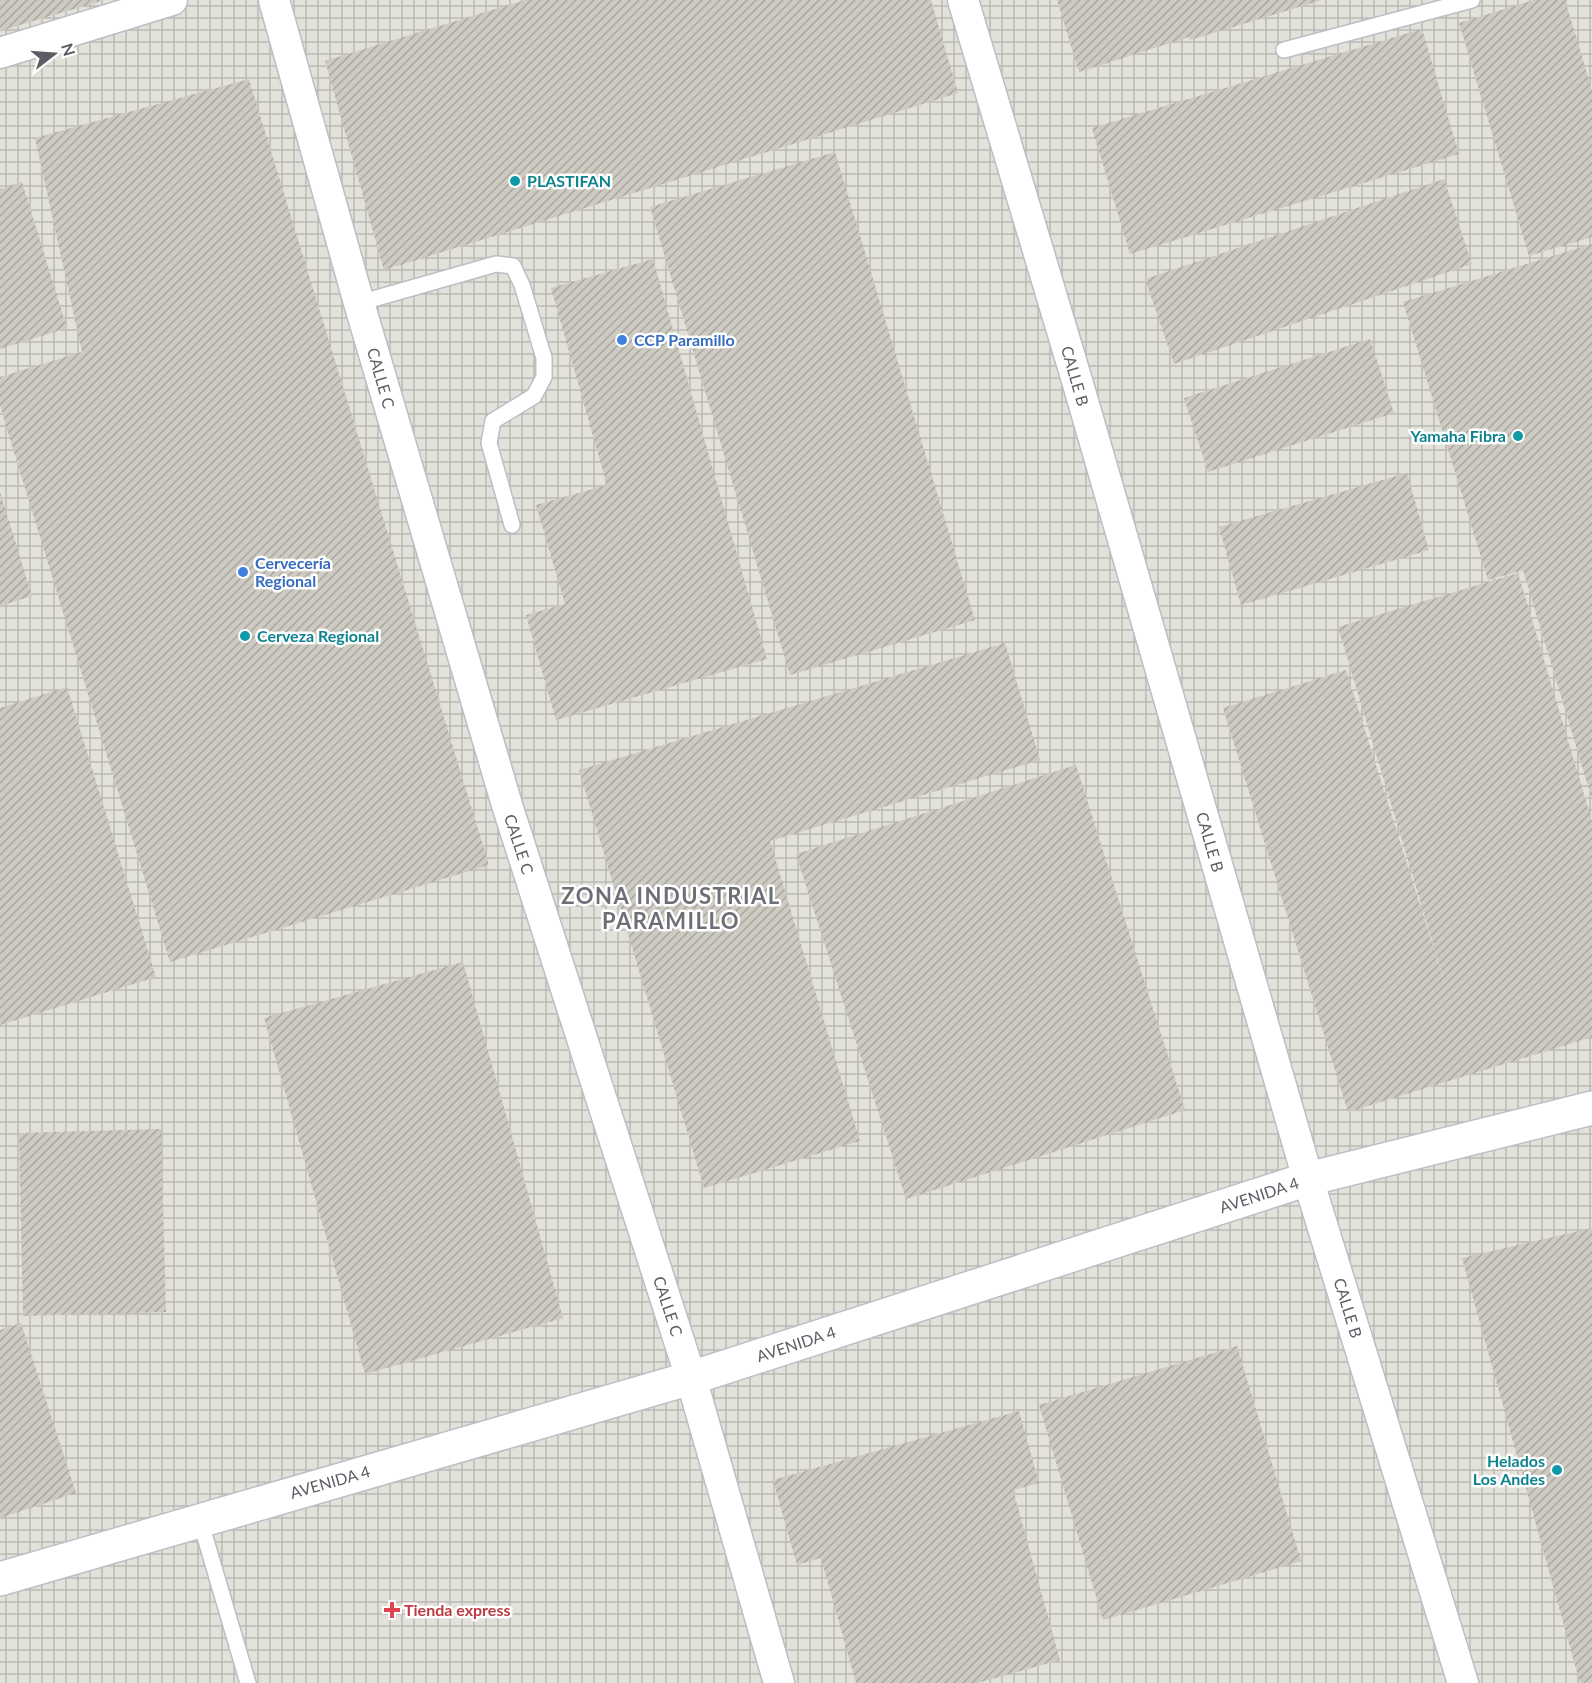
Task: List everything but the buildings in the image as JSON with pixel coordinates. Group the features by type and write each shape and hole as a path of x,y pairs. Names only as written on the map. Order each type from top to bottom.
{"main road":[{"name":"AVENIDA 4","path":"0,1579 691,1378 1308,1179 1592,1108"}],"street":[{"path":"0,53 172,0"},
{"name":"CALLE C","path":"274,0 507,804 691,1378 779,1683"},
{"name":"CALLE B","path":"963,0 1078,384 1308,1179 1463,1683"}],"lane":[{"path":"1284,50 1472,0"},
{"path":"360,303 496,264 513,266 522,285 544,358 544,377 534,396 493,421 489,443 512,525"},
{"path":"200,1520 248,1683"}],"shaded area":[{"name":"ZONA INDUSTRIAL PARAMILLO","path":"0,0 1592,0 1592,1683 0,1683"}],"place":[{"name":"PLASTIFAN","path":"515,181"},
{"name":"CCP Paramillo","path":"622,340"},
{"name":"Yamaha Fibra","path":"1518,436"},
{"name":"Cervecería Regional","path":"243,572"},
{"name":"Cerveza Regional","path":"245,636"},
{"name":"Helados Los Andes","path":"1557,1470"},
{"name":"Tienda express","path":"392,1610"}],"district":[{"name":"ZONA INDUSTRIAL PARAMILLO","path":"671,908"}]}
